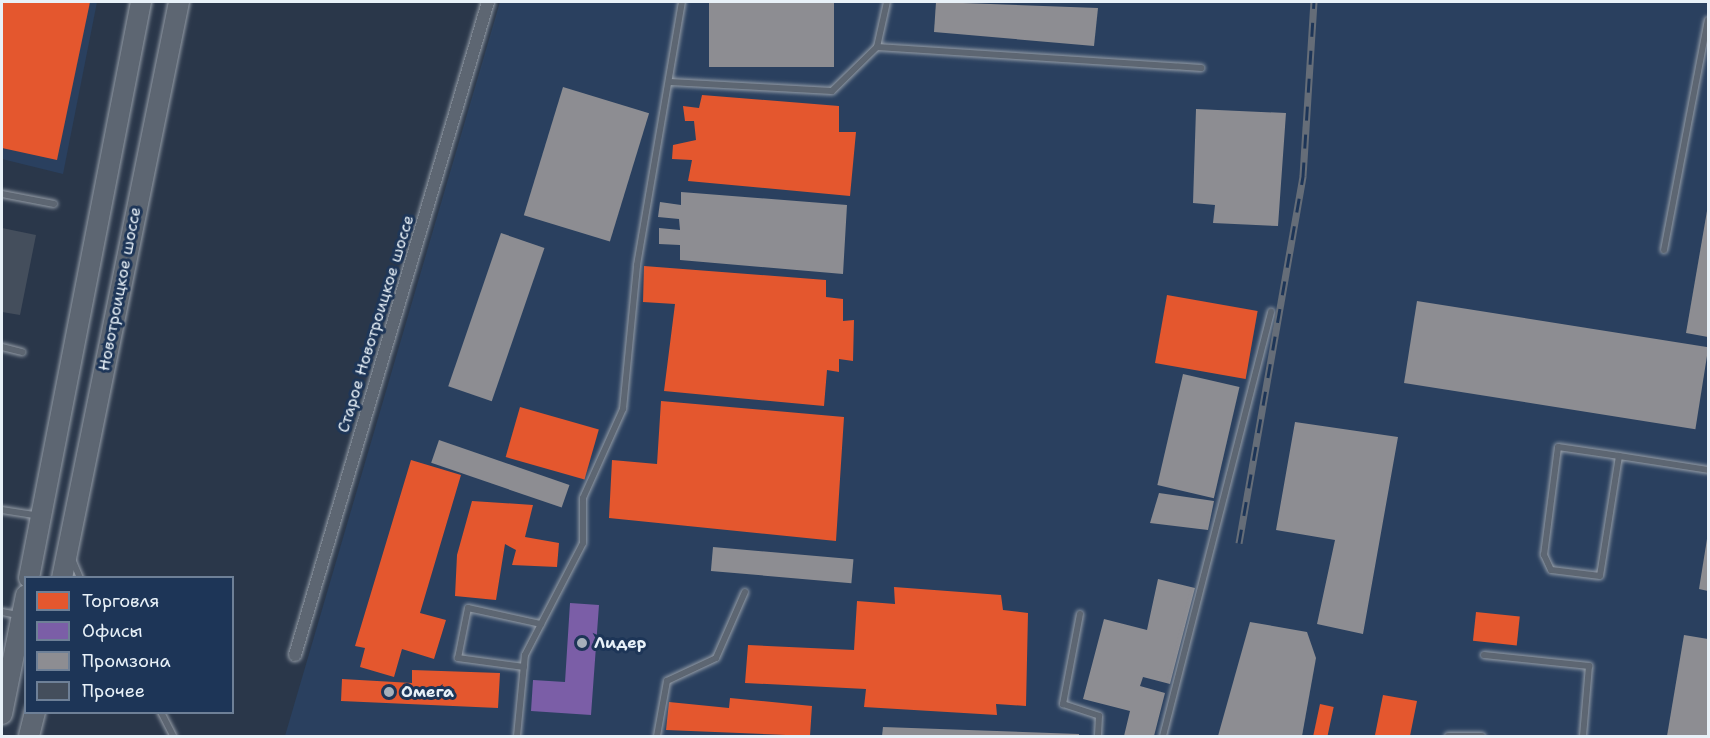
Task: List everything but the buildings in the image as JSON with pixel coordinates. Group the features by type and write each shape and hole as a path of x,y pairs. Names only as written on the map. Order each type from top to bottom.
{"main road":[{"path":"28,576 141,2"},
{"name":"Новотроицкое шоссе","path":"62,576 179,2"},
{"path":"2,714 24,606"},
{"path":"29,736 34,714"}],"street":[{"name":"Старое Новотроицкое шоссе","path":"295,655 488,2"}],"lane":[{"path":"517,736 524,668 541,624 583,543 583,498 623,409 637,265 682,2"},
{"path":"670,82 832,91 877,47 887,2"},
{"path":"1664,250 1708,20"},
{"path":"877,47 1201,68"},
{"path":"2,194 54,204"},
{"path":"1163,736 1271,312"},
{"path":"2,348 22,352"},
{"path":"1619,456 1600,576 1551,570 1544,555 1558,447 1619,456 1708,470"},
{"path":"2,510 39,516"},
{"path":"67,550 79,576"},
{"path":"657,736 667,681 716,658 745,592"},
{"path":"524,668 458,658 468,608 541,624"},
{"path":"2,612 22,616"},
{"path":"1080,614 1063,704 1099,716 1098,736"},
{"path":"1484,655 1589,666 1583,736"},
{"path":"162,714 173,736"},
{"path":"1448,736 1482,736"}],"shaded area":[{"path":"2,2 97,2 63,174 2,159"},
{"path":"500,2 1708,2 1708,736 285,736"}],"railway":[{"path":"1239,543 1303,176 1314,2"}],"place":[{"name":"Лидер","path":"582,643"},
{"name":"Омега","path":"389,692"}]}
